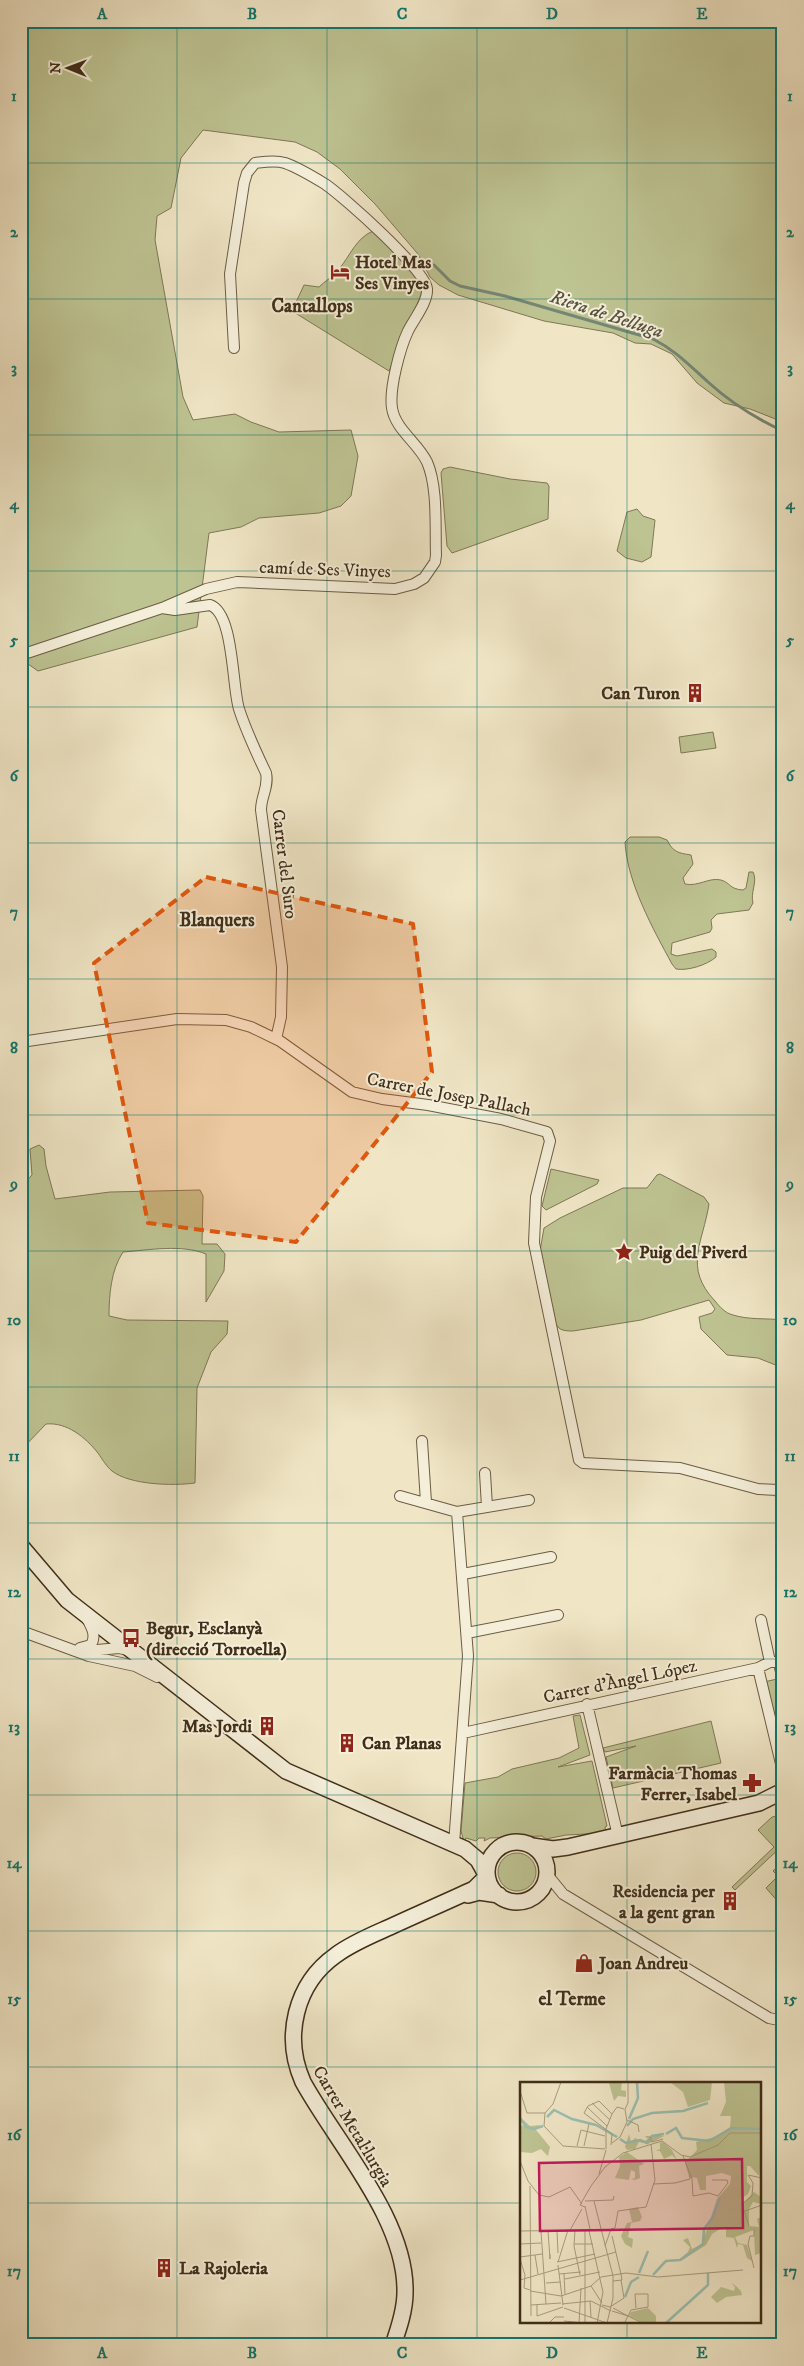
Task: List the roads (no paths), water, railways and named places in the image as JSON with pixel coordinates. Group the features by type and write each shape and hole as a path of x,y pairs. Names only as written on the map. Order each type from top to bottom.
{"main road":[{"path":"21,1546 68,1600 286,1771 459,1847 478,1860 490,1886 498,1895 513,1902 530,1899 544,1884 546,1868 540,1853 532,1846"},
{"path":"487,1876 488,1866 493,1853 501,1846 510,1842 522,1842 532,1846 553,1849 568,1847 776,1800 783,1791"},
{"path":"459,1847 501,1846"},
{"path":"546,1868 568,1847"},
{"name":"Carrer Metal·lurgia","path":"393,2345 401,2321 406,2294 400,2253 392,2230 367,2184 303,2082 297,2068 293,2044 295,2016 306,1987 334,1956 367,1937 474,1889 487,1876"},
{"name":"Carrer Metal·lurgia","path":"399,2345 406,2323 410,2292 404,2251 387,2212 305,2076 301,2066 298,2044 300,2015 310,1988 322,1972 348,1952 466,1896 479,1892 498,1895"}],"street":[{"name":"camí de Ses Vinyes","path":"21,655 162,608 206,590 237,582 395,589 414,584 424,578 435,562 432,474 426,459 395,419 392,407 392,390 407,333 425,299 427,290 423,276 407,258 326,185 283,163 267,161 255,163 247,173 244,183 230,274 234,348"},
{"name":"Carrer del Suro","path":"162,608 183,610 210,605 214,606 219,614 231,653 234,692 268,783 261,799 261,810 282,967 282,1008 276,1039"},
{"name":"Carrer de Josep Pallach","path":"21,1042 176,1019 226,1020 251,1027 298,1051 352,1092 382,1099 428,1105 501,1119 547,1132 550,1141 536,1197 534,1243 579,1460 584,1463 680,1468 758,1489 778,1490 781,1496 780,1527 783,1534"},
{"path":"422,1441 426,1502"},
{"path":"485,1473 488,1507"},
{"path":"400,1496 457,1512 528,1500"},
{"path":"457,1512 468,1656 459,1847"},
{"path":"463,1574 551,1556"},
{"path":"75,1649 91,1645 94,1640 90,1625 83,1611"},
{"path":"467,1633 558,1615"},
{"path":"761,1620 783,1681"},
{"path":"21,1631 90,1656 135,1666 180,1687"},
{"path":"112,1634 119,1644 119,1648 112,1660"},
{"path":"75,1649 92,1651 119,1648 138,1654"},
{"name":"Carrer d'Àngel López","path":"463,1732 758,1668 777,1662"},
{"path":"758,1668 783,1772"},
{"path":"587,1704 618,1836"},
{"path":"546,1868 563,1894 769,2018 783,2021"}],"waterway":[{"name":"Riera de Belluga","path":"434,265 450,281 460,286 505,296 653,339 675,353 734,403 783,431"}],"place":[{"name":"Hotel Mas Ses Vinyes","path":"340,272"},
{"name":"Can Turon","path":"695,693"},
{"name":"Puig del Piverd","path":"624,1252"},
{"name":"Begur, Esclanyà (direcció Torroella)","path":"131,1638"},
{"name":"Mas Jordi","path":"267,1726"},
{"name":"Can Planas","path":"347,1743"},
{"name":"Farmàcia Thomas Ferrer, Isabel","path":"752,1783"},
{"name":"Residencia per a la gent gran","path":"730,1901"},
{"name":"Joan Andreu","path":"584,1963"},
{"name":"La Rajoleria","path":"164,2268"}],"district":[{"name":"Cantallops","path":"312,305"},
{"name":"Blanquers","path":"217,919"},
{"name":"el Terme","path":"572,1998"}]}
